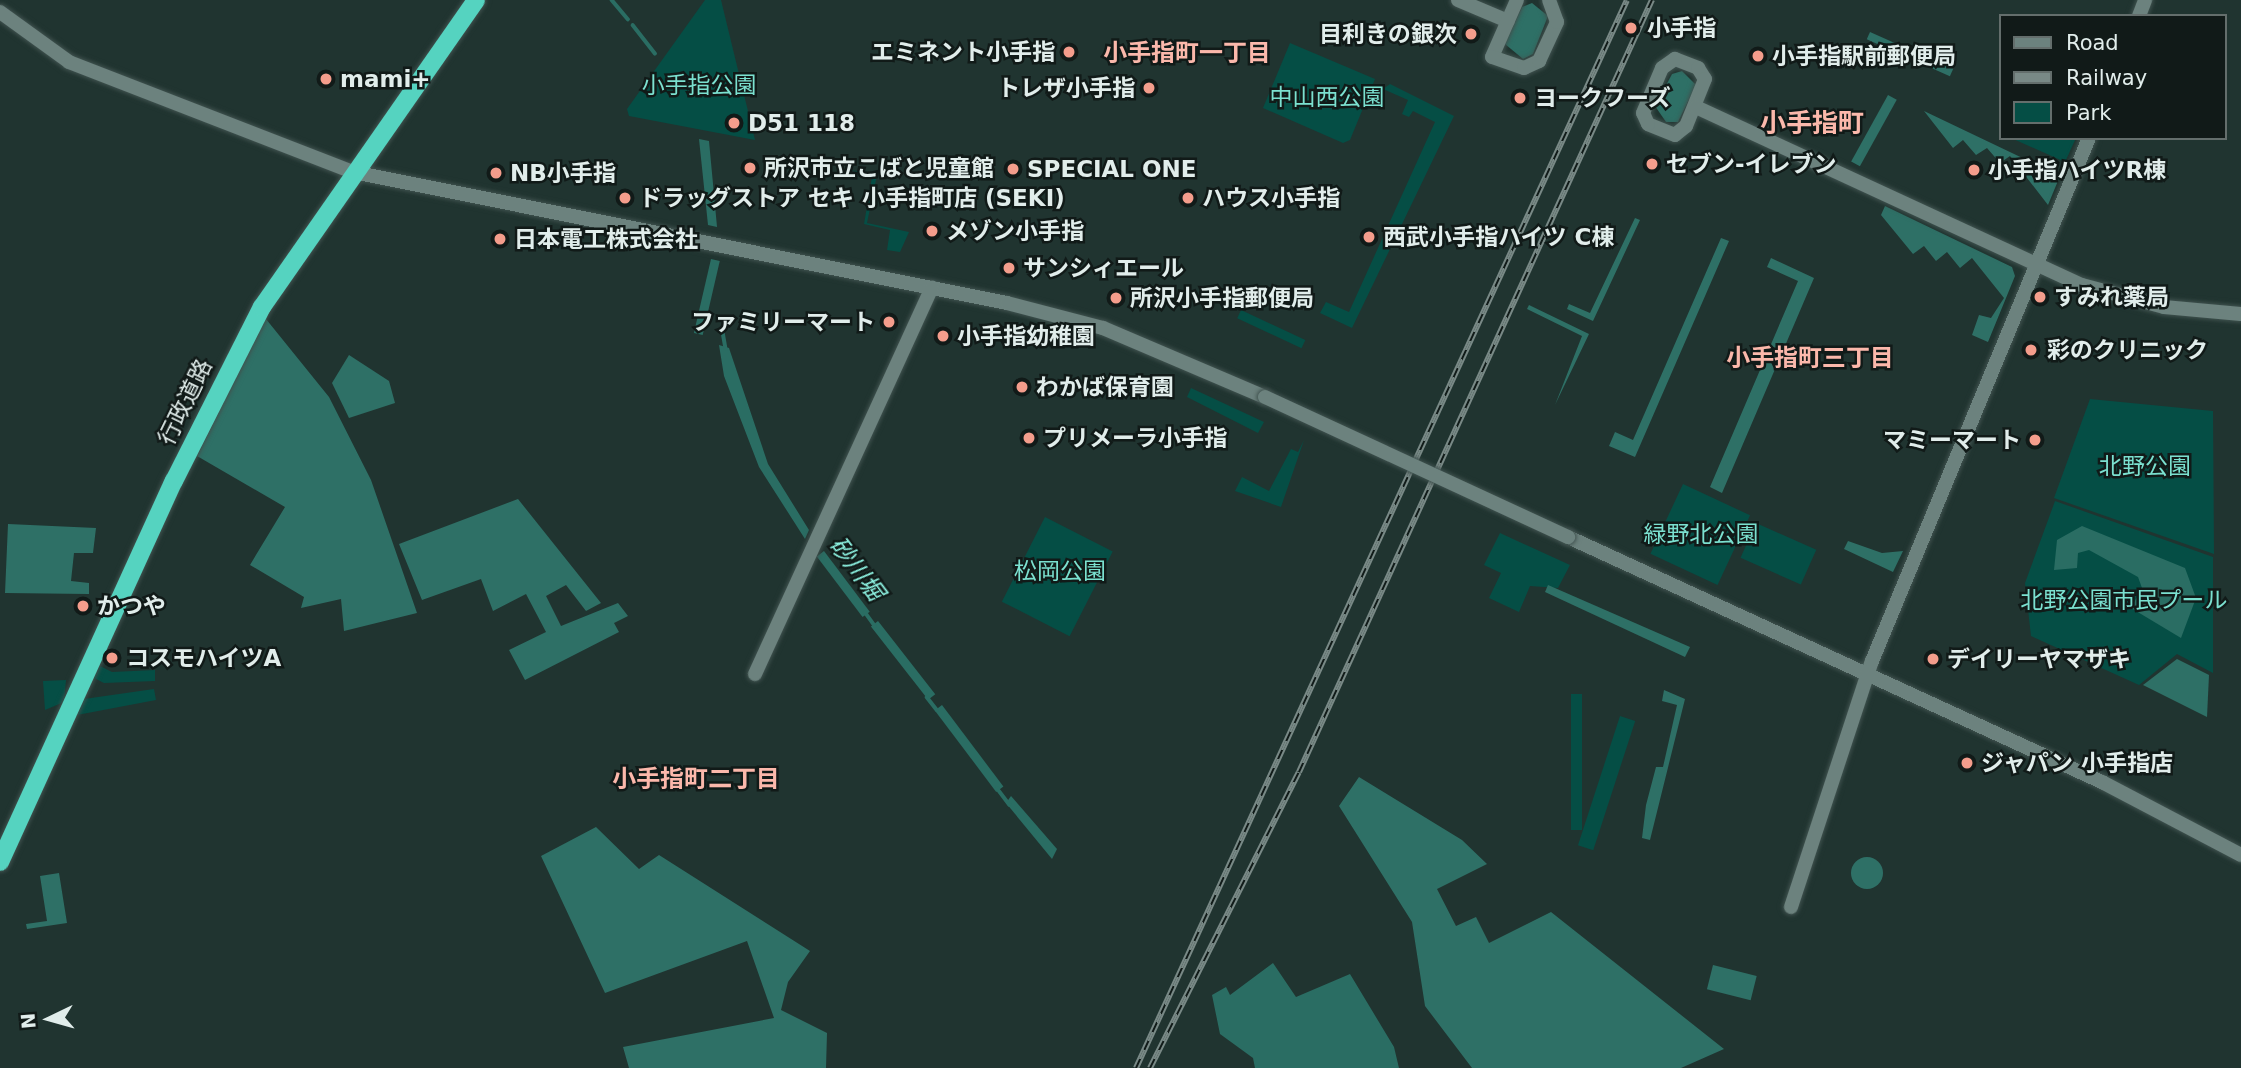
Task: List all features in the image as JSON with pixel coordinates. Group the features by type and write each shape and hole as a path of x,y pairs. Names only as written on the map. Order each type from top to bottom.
{"highway":[{"name":"行政道路","path":"0,862 235,358 354,172 476,0"}],"street":[{"path":"1458,0 1508,21"},
{"path":"1517,0 1492,57 1524,68 1539,61 1557,22 1549,0"},
{"path":"0,12 69,62 354,172 932,288 1103,328 1265,397 2102,782 2241,855"},
{"path":"1671,59 1703,73 1696,107 1675,135 1644,121 1644,108 1671,59"},
{"path":"1696,107 2037,264 2134,301 2241,314"},
{"path":"1791,907 1867,675 2088,140"},
{"path":"755,674 932,288"}],"green space":[{"name":"小手指公園","path":"705,0 721,0 755,140 629,116 627,109"},
{"name":"中山西公園","path":"1290,43 1375,79 1350,140 1343,143 1263,108"},
{"path":"1390,84 1454,116 1352,328 1320,313 1326,302 1349,312 1435,122 1413,111 1409,117 1402,114 1408,100 1383,89"},
{"path":"2016,140 2075,140 2065,162"},
{"path":"851,170 877,175 867,223 909,232 900,252 887,250 890,230 864,224 872,177"},
{"path":"1241,310 1305,340 1302,348 1237,318"},
{"path":"1191,388 1264,422 1258,433 1187,397"},
{"name":"北野公園","path":"2090,399 2213,411 2214,554 2054,498"},
{"path":"1304,440 1281,507 1235,491 1242,477 1269,491 1291,449 1298,452"},
{"name":"緑野北公園","path":"1683,484 1750,515 1718,585 1650,554"},
{"name":"北野公園市民プール","path":"2055,501 2213,557 2213,673 2177,654 2139,685 2031,636 2025,583"},
{"name":"松岡公園","path":"1045,517 1113,552 1070,636 1002,602"},
{"path":"1756,523 1816,550 1801,585 1741,558"},
{"path":"1500,533 1570,565 1558,588 1530,586 1519,612 1489,598 1501,573 1484,565"},
{"path":"100,666 112,672 155,670 155,681 104,683 94,678"},
{"path":"66,680 64,702 45,710 43,681"},
{"path":"154,689 156,700 77,715 84,699"},
{"path":"1571,694 1582,694 1582,830 1571,830"},
{"path":"1620,716 1635,721 1593,850 1578,845"}],"shaded area":[{"path":"1532,3 1548,16 1533,54 1523,59 1505,44 1522,7"},
{"path":"1870,32 1953,69 1950,76 1867,39"},
{"path":"1682,71 1696,85 1678,122 1666,122 1655,106 1672,74"},
{"path":"1888,95 1897,100 1860,166 1851,161"},
{"path":"1924,111 2060,176 2048,205 2010,156 2000,163 1987,148 1976,155 1963,140 1953,148"},
{"path":"699,139 709,141 717,227 708,225"},
{"path":"1885,206 2012,267 2015,276 1988,342 1972,335 1979,315 1991,318 2004,298 1972,258 1960,268 1947,252 1936,261 1924,246 1913,254 1881,215"},
{"path":"1635,218 1640,220 1593,321 1567,309 1569,304 1590,313"},
{"path":"1721,238 1729,241 1635,457 1609,446 1615,432 1633,440"},
{"path":"1771,258 1814,278 1722,493 1710,487 1798,281 1767,267"},
{"path":"711,259 720,261 703,335 694,333"},
{"path":"1529,305 1589,334 1555,405 1582,336 1527,309"},
{"path":"266,319 329,397 371,480 417,613 344,631 341,599 301,608 304,597 250,565 285,507 197,456"},
{"path":"719,345 729,348 768,464 809,530 805,539 759,467 724,376"},
{"path":"349,355 389,381 395,403 349,418 332,383"},
{"path":"518,499 601,603 586,611 566,585 546,596 561,626 618,603 628,616 614,623 619,632 525,680 509,650 546,632 526,594 493,611 481,579 422,600 399,544"},
{"path":"8,524 96,528 93,553 74,553 71,581 89,583 89,594 5,593"},
{"path":"2082,526 2185,568 2196,598 2181,638 2131,608 2142,588 2138,577 2089,550 2078,553 2077,568 2054,570 2057,540"},
{"path":"1848,541 1882,553 1903,551 1893,572 1844,549"},
{"path":"824,551 870,612 863,617 817,556"},
{"path":"1548,585 1690,647 1685,657 1545,592"},
{"path":"878,621 935,694 928,700 871,627"},
{"path":"2177,659 2209,675 2207,717 2143,685"},
{"path":"1664,690 1685,699 1650,840 1642,838 1646,805 1656,767 1663,767 1677,705 1662,701"},
{"path":"942,705 1003,786 996,792 935,710"},
{"path":"1359,777 1462,840 1487,864 1437,889 1456,926 1476,917 1489,943 1551,912 1724,1049 1681,1068 1472,1068 1425,1006 1412,922 1339,806"},
{"path":"1011,796 1057,849 1052,859 1006,803"},
{"path":"596,827 639,869 659,855 810,951 788,982 781,1010 827,1033 826,1068 629,1068 623,1047 774,1018 747,941 605,993 541,856"},
{"path":"1867,857 1879,861 1883,873 1879,885 1867,889 1855,885 1851,873 1855,861"},
{"path":"59,873 67,923 27,929 26,924 47,921 40,876"},
{"path":"1273,963 1296,997 1350,974 1394,1047 1399,1068 1255,1068 1253,1058 1220,1034 1212,995 1226,987 1230,995"},
{"path":"1713,965 1757,976 1751,1000 1707,989"}],"waterway":[{"name":"砂川堀","path":"612,0 628,19"},
{"name":"砂川堀","path":"633,25 655,53"},
{"name":"砂川堀","path":"723,332 726,349"},
{"name":"砂川堀","path":"865,612 875,626"},
{"name":"砂川堀","path":"927,697 937,710"},
{"name":"砂川堀","path":"997,788 1010,805"}],"railway":[{"path":"1136,1068 1627,0"},
{"path":"1150,1068 1299,772 1652,0"}],"place":[{"name":"小手指","path":"1631,28"},
{"name":"目利きの銀次","path":"1471,34"},
{"name":"エミネント小手指","path":"1069,52"},
{"name":"小手指駅前郵便局","path":"1758,56"},
{"name":"mami+","path":"326,79"},
{"name":"トレザ小手指","path":"1149,88"},
{"name":"ヨークフーズ","path":"1520,98"},
{"name":"D51 118","path":"734,123"},
{"name":"セブン-イレブン","path":"1652,164"},
{"name":"所沢市立こばと児童館","path":"750,168"},
{"name":"SPECIAL ONE","path":"1013,169"},
{"name":"小手指ハイツR棟","path":"1974,170"},
{"name":"NB小手指","path":"496,173"},
{"name":"ドラッグストア セキ 小手指町店 (SEKI)","path":"625,198"},
{"name":"ハウス小手指","path":"1188,198"},
{"name":"メゾン小手指","path":"932,231"},
{"name":"西武小手指ハイツ C棟","path":"1369,237"},
{"name":"日本電工株式会社","path":"500,239"},
{"name":"サンシィエール","path":"1009,268"},
{"name":"すみれ薬局","path":"2040,297"},
{"name":"所沢小手指郵便局","path":"1116,298"},
{"name":"ファミリーマート","path":"889,322"},
{"name":"小手指幼稚園","path":"943,336"},
{"name":"彩のクリニック","path":"2031,350"},
{"name":"わかば保育園","path":"1022,387"},
{"name":"プリメーラ小手指","path":"1029,438"},
{"name":"マミーマート","path":"2035,440"},
{"name":"かつや","path":"83,606"},
{"name":"コスモハイツA","path":"112,658"},
{"name":"デイリーヤマザキ","path":"1933,659"},
{"name":"ジャパン 小手指店","path":"1967,763"}],"district":[{"name":"小手指町一丁目","path":"1187,54"},
{"name":"小手指町","path":"1812,124"},
{"name":"小手指町三丁目","path":"1810,359"},
{"name":"小手指町二丁目","path":"696,780"}]}
